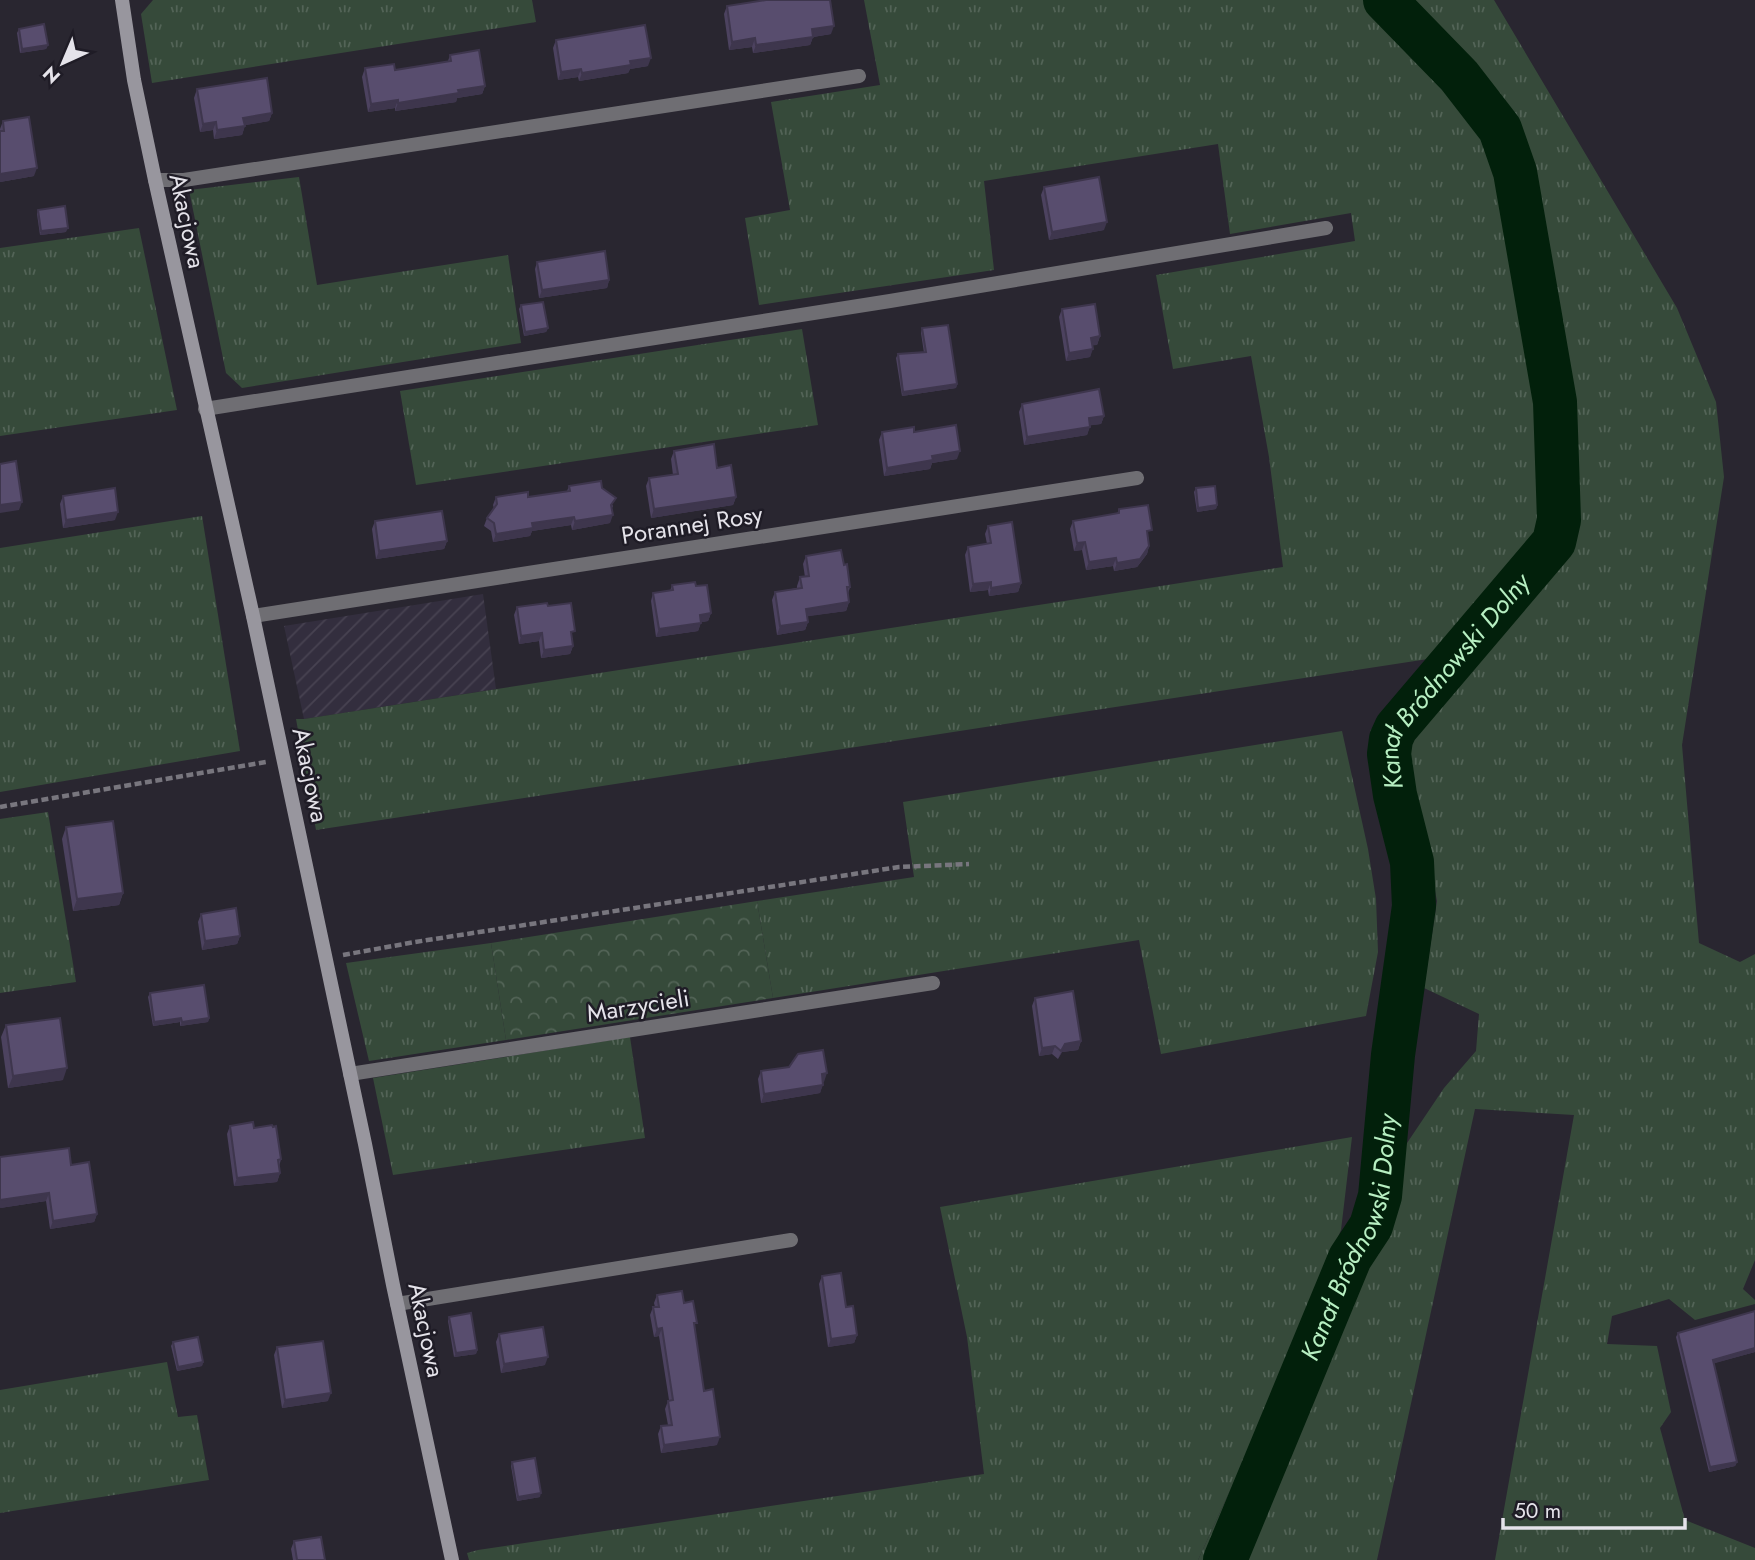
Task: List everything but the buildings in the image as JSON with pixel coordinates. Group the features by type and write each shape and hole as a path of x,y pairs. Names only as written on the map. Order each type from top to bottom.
{"street":[{"name":"Akacjowa","path":"122,0 134,80 155,180 284,759 452,1560"},
{"path":"155,180 184,180 859,76"},
{"path":"205,409 890,302 1326,228"},
{"name":"Porannej Rosy","path":"253,616 1137,478"},
{"name":"Marzycieli","path":"350,1074 933,983"},
{"path":"397,1304 791,1240"}],"path":[{"path":"0,807 284,759"},
{"path":"325,958 899,867 969,864"}],"shaded area":[{"path":"483,594 496,689 304,719 284,626"}],"green space":[{"path":"153,0 532,0 536,22 152,83 141,14"},
{"path":"864,0 1494,0 1677,308 1716,402 1724,477 1682,745 1699,943 1740,962 1755,954 1755,1260 1743,1289 1755,1300 1755,1304 1695,1320 1669,1299 1612,1316 1607,1344 1657,1346 1671,1412 1660,1428 1685,1520 1755,1548 1755,1560 1495,1560 1574,1115 1475,1109 1377,1560 1238,1560 1359,1285 1399,1155 1444,1088 1476,1051 1479,1014 1424,988 1437,901 1405,740 1370,731 1428,659 316,830 296,719 1283,567 1269,457 1251,356 1173,369 1156,275 1355,241 1351,213 1230,234 1218,144 984,181 994,270 759,305 745,218 790,210 771,102 880,85"},
{"path":"299,177 317,285 508,255 521,343 242,388 226,373 189,190"},
{"path":"139,228 177,410 0,436 0,248"},
{"path":"802,329 818,425 416,485 400,391"},
{"path":"202,516 240,751 0,792 0,548"},
{"path":"1342,731 1376,899 1378,952 1366,1016 1161,1054 1139,940 773,998 757,901 914,877 903,802"},
{"path":"48,812 76,982 0,993 0,819"},
{"path":"757,901 773,998 506,1040 491,943"},
{"path":"491,943 506,1040 369,1061 346,963"},
{"path":"630,1037 645,1138 393,1175 373,1078"},
{"path":"1352,1137 1341,1230 1255,1436 1198,1560 469,1560 467,1553 478,1550 984,1474 967,1337 940,1207"},
{"path":"1320,1281 1359,1285 1238,1560 1198,1560 1255,1436"},
{"path":"167,1362 178,1417 197,1415 209,1480 0,1513 0,1390"}],"waterway":[{"name":"Kanał Bródnowski Dolny","path":"1225,1560 1350,1258 1371,1226 1380,1196 1393,1055 1414,906 1412,862 1395,795 1389,754 1391,739 1396,728 1554,542 1559,520 1555,402 1515,172 1500,129 1459,76 1385,0"}]}
